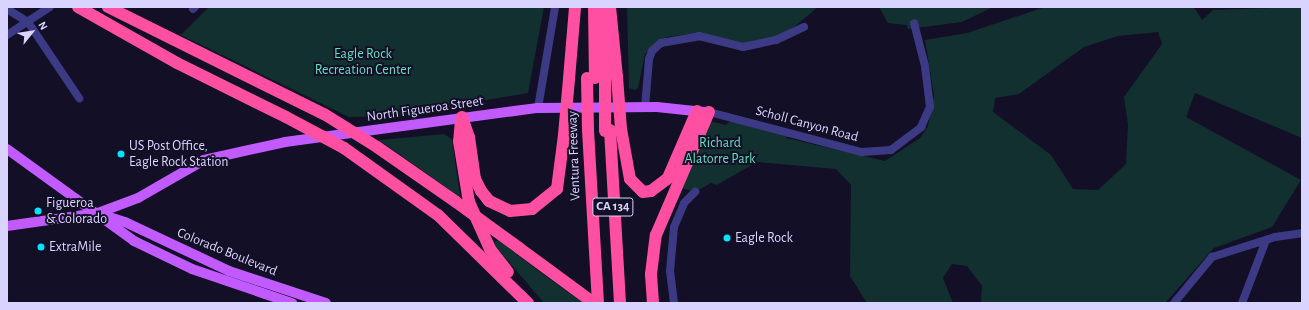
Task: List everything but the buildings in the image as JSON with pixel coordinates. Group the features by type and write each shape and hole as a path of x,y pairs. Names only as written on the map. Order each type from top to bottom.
{"highway":[{"path":"108,7 324,114 378,147 594,303"},
{"path":"462,117 478,185 489,201 510,211 532,209 557,189 570,79 575,7"},
{"name":"Ventura Freeway","path":"587,7 603,77 604,130 620,303"},
{"path":"594,7 603,77"},
{"path":"604,7 604,130 630,179 643,192 651,191 668,178 703,111"},
{"path":"603,77 610,7"},
{"path":"79,8 177,63 286,117 344,148 438,215 467,240 528,303"},
{"path":"653,303 651,274 656,235 703,111"},
{"path":"462,117 459,141 465,183 479,228 490,249 534,303"},
{"name":"Ventura Freeway","path":"598,303 594,267 604,130"}],"main road":[{"name":"North Figueroa Street","path":"7,226 98,213 138,198 204,160 285,142 462,117 538,108 645,107"},
{"name":"Scholl Canyon Road","path":"645,107 703,111"},
{"name":"Colorado Boulevard","path":"7,149 98,213 110,226 134,241 192,269 292,303"},
{"name":"Colorado Boulevard","path":"98,213 125,222 196,258 326,303"},
{"path":"192,269 196,258"}],"street":[{"path":"7,35 50,7"},
{"path":"538,108 555,7"},
{"path":"7,9 28,22 79,98"},
{"name":"Scholl Canyon Road","path":"703,111 862,152 891,150 921,127 930,107 925,66 914,24"},
{"path":"645,107 649,59 652,51 661,43 699,36 743,47 776,40 804,27"},
{"path":"674,303 670,272 674,227 684,203 695,192"},
{"path":"1174,303 1212,257 1266,240 1302,233"},
{"path":"1242,303 1266,240"}],"green space":[{"name":"Eagle Rock Recreation Center","path":"209,7 544,7 528,93 393,116 349,117 181,35"},
{"path":"627,7 818,7 788,32 757,44 739,45 695,33 667,37 645,54 638,88 634,90 629,88"},
{"path":"879,7 993,7 962,22 908,29 907,25 888,23"},
{"name":"Richard Alatorre Park","path":"1045,7 1194,7 1202,20 1213,10 1302,7 1302,138 1195,93 1186,117 1301,180 1272,227 1214,248 1165,303 981,303 982,286 967,266 952,264 943,278 953,303 867,303 850,276 851,185 836,169 757,162 717,185 711,183 695,192 678,187 709,121 726,125 731,120 792,134 786,138 885,161 920,138 928,126 934,95 925,40 967,33","holes":["1158,32 1162,44 1124,97 1128,125 1126,164 1098,190 1073,189 1051,155 993,112 995,98 1019,94 1084,47 1118,36"]},
{"path":"444,134 452,139 460,197 379,140"},
{"path":"498,240 583,303 544,303 493,243"}],"place":[{"name":"US Post Office, Eagle Rock Station","path":"121,154"},
{"name":"Figueroa & Colorado","path":"38,211"},
{"name":"Eagle Rock","path":"727,238"},
{"name":"ExtraMile","path":"41,247"}]}
